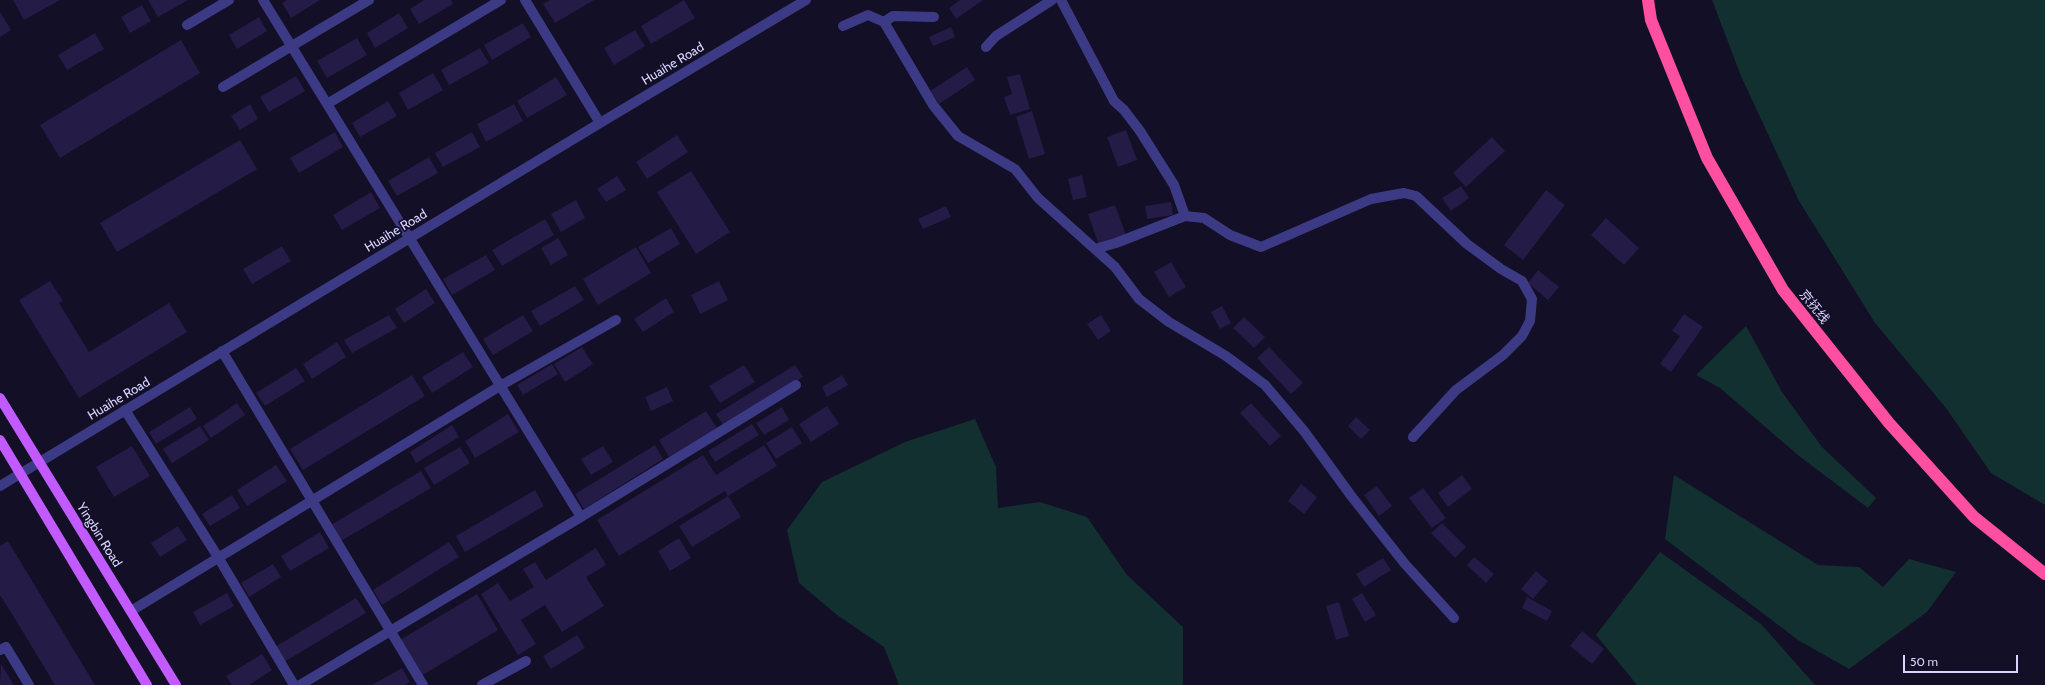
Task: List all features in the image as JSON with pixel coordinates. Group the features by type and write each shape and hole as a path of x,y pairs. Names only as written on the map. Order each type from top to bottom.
{"highway":[{"name":"京抚线","path":"1648,0 1651,20 1707,158 1783,290 1889,423 1974,517 2045,574"}],"main road":[{"name":"Yingbin Road","path":"0,398 176,685"},
{"path":"0,440 147,685"}],"street":[{"path":"187,25 229,0"},
{"path":"263,0 581,517"},
{"path":"223,87 369,0"},
{"path":"327,104 501,0"},
{"path":"525,0 600,123"},
{"name":"Huaihe Road","path":"0,486 806,0"},
{"path":"986,47 996,36 1052,0"},
{"path":"1060,0 1114,101 1124,110 1140,131 1174,185 1185,216"},
{"path":"843,26 868,15 884,22 933,105 958,136 1015,169 1038,198 1115,267 1139,299 1169,322 1226,356 1265,385 1304,431 1352,497 1405,564 1454,618"},
{"path":"884,22 893,16 934,17"},
{"path":"1095,249 1116,243 1185,216 1204,218 1230,235 1261,247 1371,198 1404,193 1416,196 1467,244 1522,281 1532,298 1530,321 1522,336 1503,355 1456,390 1412,438"},
{"path":"131,611 500,386 616,320"},
{"path":"222,351 423,685"},
{"path":"300,685 391,632 796,385"},
{"path":"125,410 218,557 294,685"},
{"path":"0,650 6,647 29,685"},
{"path":"482,685 526,661"}],"green space":[{"path":"1712,0 2045,0 2045,505 1991,473 1946,408 1875,323 1799,201 1741,76"},
{"path":"1746,326 1782,392 1822,447 1876,498 1868,508 1799,456 1720,388 1696,375"},
{"path":"975,419 996,467 998,508 1040,502 1087,517 1127,575 1183,627 1183,685 899,685 884,647 837,615 799,583 787,530 822,482 905,442"},
{"path":"1674,475 1818,565 1859,567 1883,587 1909,559 1956,572 1927,612 1849,669 1798,640 1665,539"},
{"path":"1660,552 1761,624 1815,685 1637,685 1596,635"}],"building":[{"path":"13,0 60,0 24,20"},
{"path":"148,0 188,0 158,17"},
{"path":"287,0 320,0 291,18 282,3"},
{"path":"424,0 451,0 453,4 419,24 410,9"},
{"path":"550,0 594,0 555,23 543,4"},
{"path":"684,0 695,18 651,44 641,26"},
{"path":"960,0 983,0 956,19 949,8"},
{"path":"142,5 151,21 130,33 121,17"},
{"path":"0,12 11,30 0,37"},
{"path":"399,13 408,28 375,48 367,33"},
{"path":"259,17 267,31 237,49 229,35"},
{"path":"523,23 531,37 492,60 484,45"},
{"path":"951,27 955,37 933,46 929,37"},
{"path":"635,30 645,46 614,65 604,48"},
{"path":"95,33 104,49 67,70 58,55"},
{"path":"357,38 367,55 327,78 317,61"},
{"path":"181,40 200,73 60,158 40,125"},
{"path":"480,48 489,63 449,85 441,70"},
{"path":"967,67 975,80 939,104 930,91"},
{"path":"433,73 443,90 408,110 399,93"},
{"path":"1020,74 1030,109 1010,115 1004,97 1012,94 1007,77"},
{"path":"296,76 305,91 269,112 260,97"},
{"path":"556,77 567,95 527,118 517,101"},
{"path":"388,101 397,116 360,137 352,123"},
{"path":"250,104 258,119 240,130 231,116"},
{"path":"514,104 523,121 486,142 477,124"},
{"path":"1032,111 1045,154 1029,159 1016,117"},
{"path":"1126,130 1137,160 1118,167 1107,137"},
{"path":"335,132 343,147 299,173 290,158"},
{"path":"472,132 480,147 443,167 435,153"},
{"path":"677,135 688,152 647,179 636,162"},
{"path":"1492,137 1505,151 1466,187 1453,173"},
{"path":"240,140 257,169 117,252 100,223"},
{"path":"429,157 438,173 397,196 388,181"},
{"path":"691,171 730,232 696,254 657,192"},
{"path":"1082,175 1087,197 1073,200 1068,179"},
{"path":"617,176 626,190 606,202 597,189"},
{"path":"1461,186 1469,198 1451,211 1442,198"},
{"path":"1546,190 1565,205 1523,260 1504,245"},
{"path":"371,192 380,208 342,230 333,215"},
{"path":"576,200 585,218 561,232 551,214"},
{"path":"1171,202 1173,215 1147,219 1145,206"},
{"path":"1115,205 1126,235 1099,245 1088,214"},
{"path":"946,206 951,217 923,229 918,219"},
{"path":"1606,218 1639,248 1624,265 1591,235"},
{"path":"545,219 554,235 502,266 492,250"},
{"path":"671,228 680,244 648,263 638,247"},
{"path":"558,238 568,255 551,265 541,248"},
{"path":"282,246 291,261 252,284 243,269"},
{"path":"636,247 651,273 598,305 583,279"},
{"path":"486,255 495,270 452,295 443,279"},
{"path":"1171,262 1186,287 1169,297 1154,272"},
{"path":"1538,270 1559,287 1548,300 1528,283"},
{"path":"50,281 63,301 59,303 89,352 169,303 187,332 79,398 19,300"},
{"path":"719,281 728,300 700,314 691,295"},
{"path":"575,286 584,300 540,326 531,311"},
{"path":"426,289 435,303 404,323 395,309"},
{"path":"666,298 674,312 643,332 634,319"},
{"path":"1222,306 1231,323 1220,329 1211,312"},
{"path":"1684,314 1703,327 1671,372 1660,364 1680,336 1672,331"},
{"path":"389,315 397,328 352,353 344,340"},
{"path":"523,315 533,331 493,355 483,339"},
{"path":"1101,315 1111,331 1098,340 1087,324"},
{"path":"1244,317 1265,337 1254,348 1233,328"},
{"path":"337,342 346,357 312,379 303,364"},
{"path":"582,347 593,364 565,382 554,364"},
{"path":"1269,347 1303,383 1291,394 1257,358"},
{"path":"463,352 473,367 432,393 422,377"},
{"path":"552,364 558,374 523,395 517,385"},
{"path":"744,365 755,382 720,403 709,386"},
{"path":"795,365 803,377 724,426 716,414"},
{"path":"296,368 305,381 265,406 256,393"},
{"path":"412,375 425,396 303,470 290,449"},
{"path":"842,375 848,385 827,397 822,387"},
{"path":"667,387 673,401 651,411 645,397"},
{"path":"237,403 245,415 211,438 203,426"},
{"path":"1251,403 1281,436 1270,446 1240,413"},
{"path":"827,406 839,424 811,442 799,424"},
{"path":"190,407 197,419 156,444 149,432"},
{"path":"782,407 789,420 764,435 756,423"},
{"path":"706,411 717,428 669,457 659,440"},
{"path":"508,414 519,432 475,458 465,441"},
{"path":"1356,417 1370,430 1361,439 1348,426"},
{"path":"752,424 759,435 715,462 708,451"},
{"path":"452,425 459,437 416,463 410,452"},
{"path":"200,426 209,440 172,463 163,449"},
{"path":"792,427 802,443 776,459 766,443"},
{"path":"655,445 663,459 584,509 575,494"},
{"path":"764,445 777,466 728,496 725,491 619,556 597,520 703,455 716,475"},
{"path":"132,446 150,476 114,497 96,467"},
{"path":"603,446 613,462 591,475 581,459"},
{"path":"460,447 470,463 434,485 424,468"},
{"path":"276,465 287,481 247,506 237,490"},
{"path":"421,471 431,488 341,541 331,525"},
{"path":"1462,475 1472,489 1448,507 1438,493"},
{"path":"1301,484 1317,497 1304,514 1288,501"},
{"path":"1377,486 1392,506 1379,516 1364,495"},
{"path":"1423,488 1446,518 1432,528 1409,498"},
{"path":"535,490 544,506 465,552 456,536"},
{"path":"232,495 240,508 210,526 202,514"},
{"path":"728,496 741,517 692,547 679,526"},
{"path":"1442,523 1466,547 1455,558 1431,533"},
{"path":"178,526 187,540 160,557 151,543"},
{"path":"320,532 329,548 290,571 281,556"},
{"path":"679,538 691,558 670,571 658,551"},
{"path":"8,541 95,685 55,685 0,595 0,546"},
{"path":"449,542 459,557 382,605 373,590"},
{"path":"596,548 606,565 586,577 604,606 562,632 545,605 521,620 536,644 518,655 481,594 498,583 510,601 534,587 523,569 535,562 546,580"},
{"path":"1474,557 1494,574 1486,583 1467,565"},
{"path":"1383,558 1391,570 1364,587 1356,574"},
{"path":"273,564 281,577 249,597 241,583"},
{"path":"1536,571 1548,581 1533,599 1521,589"},
{"path":"227,593 234,606 200,625 193,612"},
{"path":"1362,593 1376,615 1365,622 1352,599"},
{"path":"477,594 498,630 421,676 400,640"},
{"path":"1527,597 1552,611 1547,621 1522,608"},
{"path":"356,598 366,613 284,662 275,647"},
{"path":"1339,602 1349,636 1336,640 1326,606"},
{"path":"1582,631 1604,649 1592,664 1570,646"},
{"path":"577,635 585,648 551,669 543,656"},
{"path":"262,654 272,670 249,685 232,685 226,676"},
{"path":"1,664 14,685 0,685"},
{"path":"402,668 410,682 405,685 372,685"}]}
